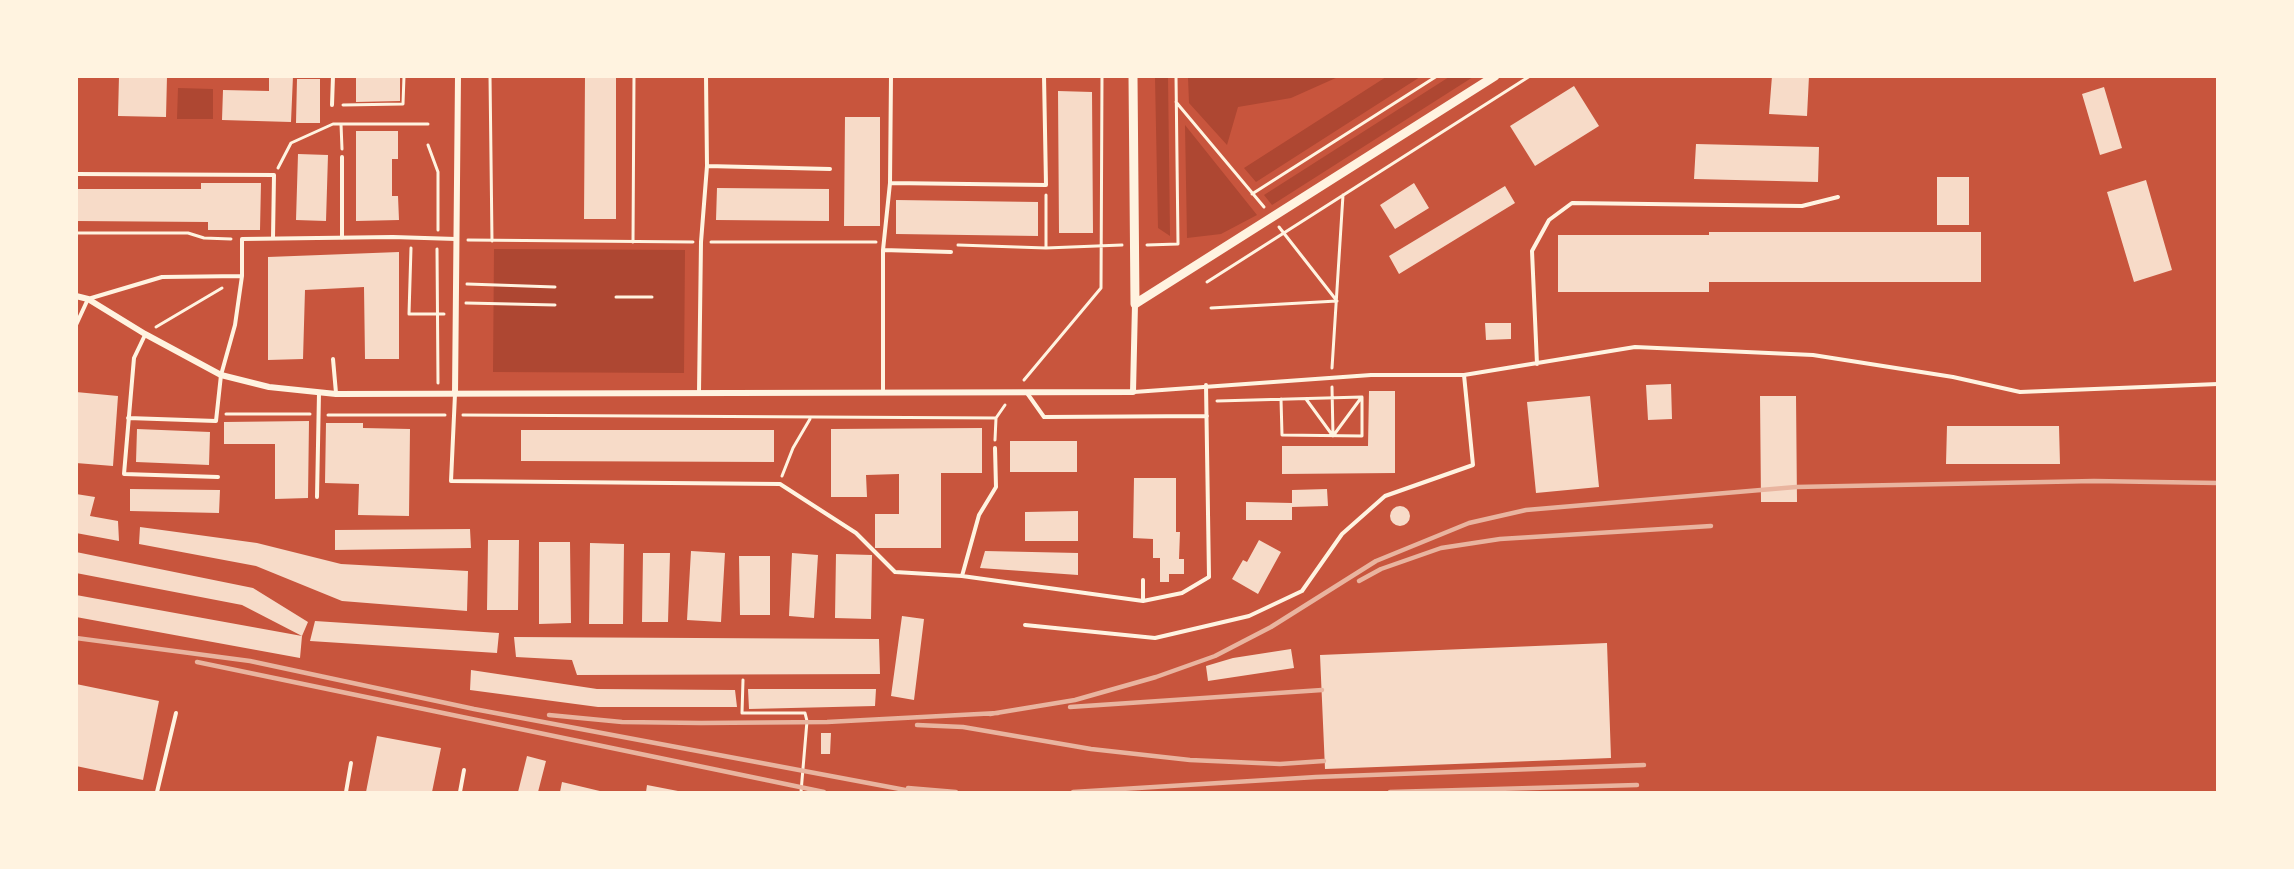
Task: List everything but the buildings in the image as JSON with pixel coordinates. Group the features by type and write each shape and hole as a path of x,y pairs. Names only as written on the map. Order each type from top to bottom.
{"street":[{"path":"454,394 458,76"},
{"path":"76,296 88,299 145,334 221,375 269,387 336,394 1133,392 1135,304 1132,76"},
{"path":"1135,304 1495,76"}],"lane":[{"path":"332,105 333,76"},
{"path":"699,392 700,242 707,166 706,76"},
{"path":"884,393 883,250 890,183 891,76"},
{"path":"890,183 1046,184 1044,76"},
{"path":"342,157 342,238"},
{"path":"707,166 830,169"},
{"path":"76,174 274,175 273,238"},
{"path":"1537,364 1532,251 1549,220 1572,203 1802,206 1838,197"},
{"path":"128,418 216,421 221,375 234,325 242,276 242,239 456,239"},
{"path":"883,250 951,252"},
{"path":"76,325 88,299 162,278 242,276"},
{"path":"145,334 134,358 124,474 218,477"},
{"path":"1133,392 1206,385 1332,378 1464,375 1635,347 1814,355 1953,376 2020,392 2217,384"},
{"path":"333,359 336,394"},
{"path":"1025,625 1155,638 1249,616 1302,591 1342,534 1385,496 1473,465 1464,375"},
{"path":"454,394 452,481 780,484 856,532 896,572 962,576 1143,601 1182,593 1209,577 1206,385"},
{"path":"317,497 319,392"},
{"path":"1026,392 1044,417 1207,416"},
{"path":"962,576 979,515 996,487 995,448"},
{"path":"1143,580 1143,601"},
{"path":"157,792 176,713"},
{"path":"346,792 351,763"},
{"path":"460,792 464,770"}],"path":[{"path":"332,105 404,104 404,76"},
{"path":"490,76 492,241"},
{"path":"633,242 634,76"},
{"path":"995,448 996,418 1014,392 1101,288 1102,76"},
{"path":"951,245 1046,248 1178,244 1176,76"},
{"path":"1252,194 1437,76"},
{"path":"1207,282 1530,76"},
{"path":"342,123 342,157"},
{"path":"274,175 291,143 333,124 428,124"},
{"path":"428,145 438,172 438,394"},
{"path":"1046,184 1046,248"},
{"path":"1333,436 1332,378 1343,195"},
{"path":"76,233 188,233 204,238 242,239"},
{"path":"411,238 409,314 455,315"},
{"path":"456,239 884,242"},
{"path":"145,334 242,276"},
{"path":"455,284 555,287"},
{"path":"616,297 652,297"},
{"path":"455,303 555,305"},
{"path":"1206,401 1362,397"},
{"path":"1333,436 1362,397"},
{"path":"1281,399 1282,435 1362,436 1362,397"},
{"path":"1305,399 1333,436"},
{"path":"216,414 810,419 996,418"},
{"path":"780,484 792,448 810,419"},
{"path":"742,680 742,713 805,713 807,721 801,792"}],"shaded area":[{"path":"1188,76 1338,77 1291,98 1238,107 1227,145 1189,103"},
{"path":"1155,77 1168,77 1170,236 1158,228"},
{"path":"1386,77 1420,77 1256,182 1244,168"},
{"path":"1449,77 1473,77 1272,205 1264,195"},
{"path":"178,88 213,89 213,119 177,119"},
{"path":"1185,125 1257,215 1221,234 1187,238"},
{"path":"494,249 685,250 684,373 493,372"}],"railway":[{"path":"990,714 1075,700 1156,677 1215,656 1271,627 1376,561 1469,523 1526,510 1796,487 2094,481 2218,483"},
{"path":"1359,581 1381,569 1441,548 1500,539 1711,526"},
{"path":"76,638 250,661 474,709 916,792"},
{"path":"197,662 824,792"},
{"path":"1070,707 1322,690"},
{"path":"549,715 622,722 701,723 827,722 998,713"},
{"path":"917,725 963,727 1091,749 1190,760 1280,764 1324,761"},
{"path":"1073,792 1316,777 1644,765"},
{"path":"1390,792 1637,785"},
{"path":"908,788 956,792"}]}
